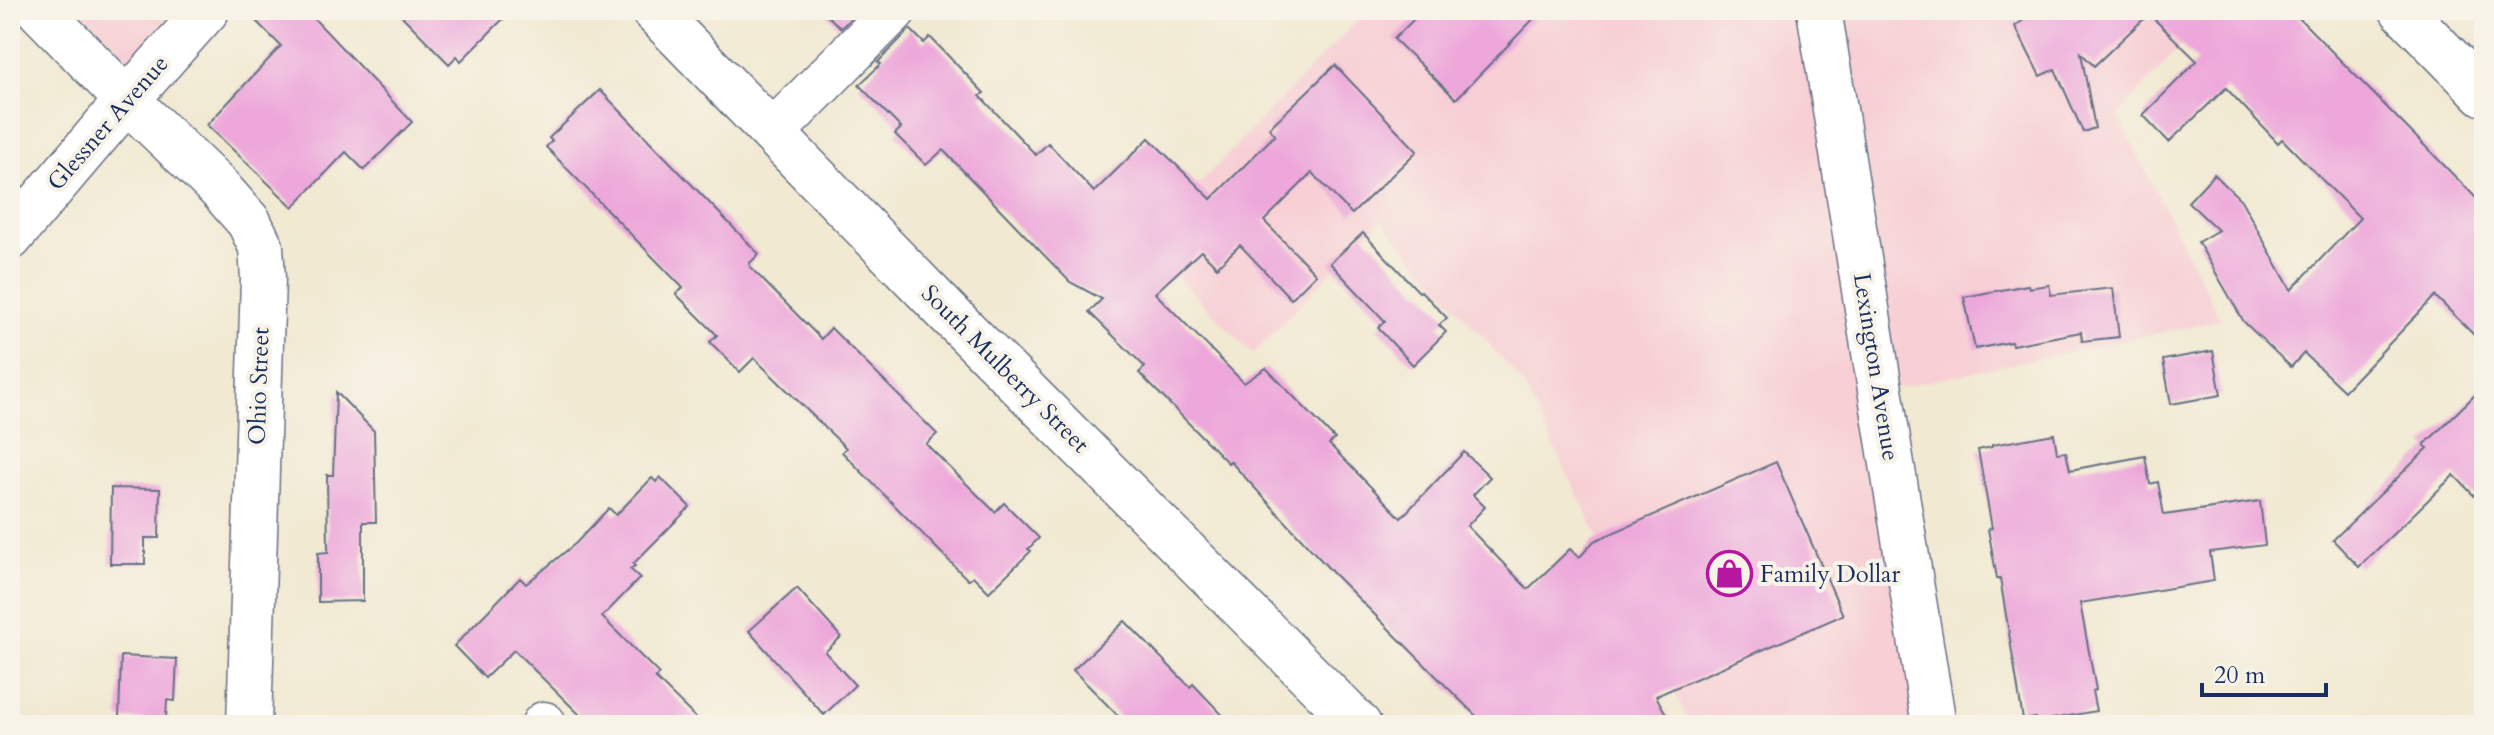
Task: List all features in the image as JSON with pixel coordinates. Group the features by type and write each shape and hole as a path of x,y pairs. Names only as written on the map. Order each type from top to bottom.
{"main road":[{"name":"Ohio Street","path":"39,10 220,189 249,222 261,247 263,278 249,725"},
{"name":"Glessner Avenue","path":"10,238 207,10"},
{"name":"South Mulberry Street","path":"653,10 948,313 1359,725"},
{"path":"773,132 894,10"},
{"name":"Lexington Avenue","path":"1819,10 1934,725"},
{"path":"2402,10 2484,94"}],"shaded area":[{"path":"80,10 221,10 154,85"},
{"path":"1367,10 2212,10 2118,116 2221,320 1877,392 1944,725 1690,725 1523,384 1381,219 1253,354 1143,242"}],"building":[{"path":"245,10 306,10 412,122 364,170 346,152 293,207 207,125 281,46"},
{"path":"396,10 512,10 461,61 457,56 449,64"},
{"path":"821,10 859,10 841,28"},
{"path":"1423,10 1542,10 1456,99 1394,39"},
{"path":"2038,10 2291,10 2484,206 2484,345 2435,296 2344,391 2304,353 2291,367 2244,322 2198,242 2218,230 2188,202 2214,174 2241,200 2291,290 2360,218 2282,139 2278,143 2226,88 2169,142 2143,115 2197,61 2149,14 2094,66 2081,53 2095,128 2083,132 2055,69 2040,76 2015,26"},
{"path":"910,29 924,43 930,37 984,93 980,96 1036,155 1048,143 1094,192 1149,138 1211,199 1275,135 1269,128 1335,65 1417,151 1352,214 1312,173 1264,221 1316,274 1291,299 1240,245 1217,267 1201,251 1155,293 1244,383 1266,368 1335,439 1329,444 1401,518 1464,452 1490,477 1473,495 1485,507 1467,526 1528,589 1570,549 1579,558 1594,541 1776,462 1843,615 1656,696 1672,725 1485,725 1332,572 1230,461 1228,463 1139,373 1145,367 1089,312 1102,299 1070,282 943,150 926,165 895,134 901,128 859,85"},
{"path":"600,90 759,254 749,264 750,267 821,339 831,328 937,434 926,444 995,512 1004,503 1039,538 1028,549 1031,551 989,592 973,576 968,580 842,452 846,448 754,358 740,372 710,342 717,335 676,294 683,288 546,147 552,141 549,138"},
{"path":"1363,233 1447,318 1439,325 1446,332 1413,365 1378,328 1385,321 1330,263"},
{"path":"2028,285 2029,288 2049,285 2051,295 2113,288 2119,337 2082,341 2081,332 1975,349 1964,297"},
{"path":"2213,351 2221,395 2171,404 2163,360"},
{"path":"2484,386 2484,506 2454,475 2359,567 2333,540 2428,448 2424,445"},
{"path":"336,392 374,431 376,522 363,522 363,601 318,602 318,553 328,552 327,475 333,475"},
{"path":"2054,434 2057,453 2066,452 2070,470 2145,456 2150,484 2158,482 2164,515 2260,501 2265,545 2210,552 2214,581 2080,603 2096,690 2092,691 2096,711 2036,722 2036,718 2023,720 2000,578 1997,578 1988,529 1992,528 1978,450"},
{"path":"660,477 690,507 633,564 635,566 630,569 640,578 602,617 659,674 655,678 703,725 590,725 514,650 485,678 454,646 520,578 526,584 576,543 609,508 616,515 652,478 656,482"},
{"path":"111,488 160,489 159,538 145,538 145,564 110,564"},
{"path":"797,588 841,637 825,652 855,685 824,715 749,631"},
{"path":"1125,621 1232,725 1127,725 1073,670"},
{"path":"121,656 177,659 175,701 167,700 166,720 119,719"}],"place":[{"name":"Family Dollar","path":"1729,574"}]}
